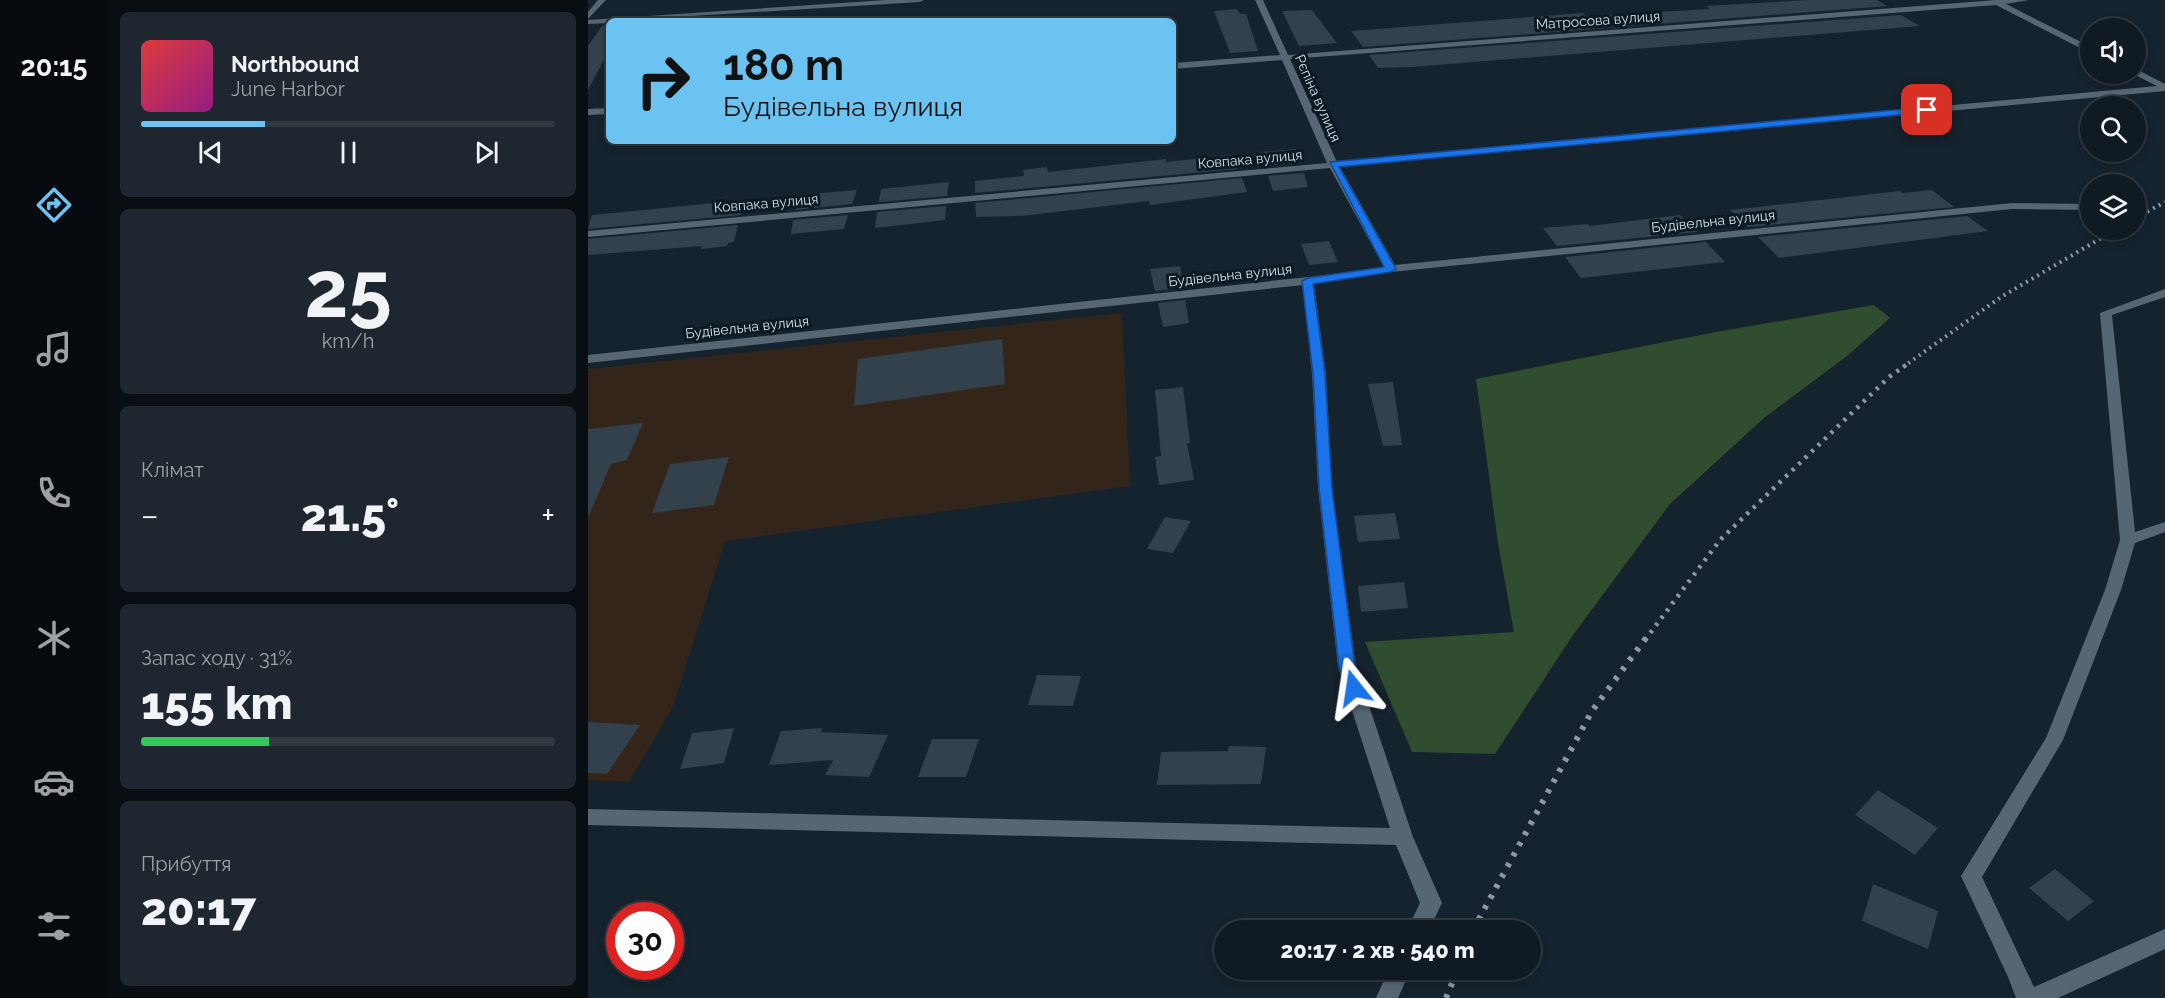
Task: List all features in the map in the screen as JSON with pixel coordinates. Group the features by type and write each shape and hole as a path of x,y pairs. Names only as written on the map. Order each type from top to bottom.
{"street":[{"path":"588,20 602,0"},
{"path":"759,10 764,0"},
{"path":"622,18 920,0"},
{"name":"Рєпіна вулиця","path":"1259,0 1333,164 1391,269"},
{"name":"Матросова вулиця","path":"1176,66 2025,0"},
{"path":"1995,1 2080,44"},
{"path":"588,20 606,19"},
{"path":"2146,77 2165,87"},
{"name":"Ковпака вулиця","path":"588,234 2165,87"},
{"path":"588,112 606,111"},
{"name":"Будівельна вулиця","path":"588,359 1308,281 1391,269 2012,206 2080,207"},
{"path":"1308,281 1319,374 1325,488 1347,667 1403,837 1431,903 1423,920"},
{"path":"2027,998 2019,975 1971,876 2054,740 2113,590 2128,540 2106,313 2165,292"},
{"path":"2128,540 2165,527"},
{"path":"588,816 1403,837"},
{"path":"2034,998 2165,939"},
{"path":"1387,998 1395,980"}],"shaded area":[{"path":"1122,313 1130,486 725,541 673,707 629,782 588,780 588,369"}],"green space":[{"path":"1874,305 1890,318 1847,356 1764,418 1670,504 1573,635 1495,754 1412,752 1365,642 1514,632 1498,543 1476,379 1716,332"}],"building":[{"path":"1808,0 1877,0 1887,6 1363,47 1351,31 1583,13 1586,16 1710,9 1706,6"},
{"path":"1237,9 1240,14 1246,14 1258,51 1230,53 1214,11"},
{"path":"1312,10 1337,43 1299,46 1282,11"},
{"path":"1901,15 1920,26 1412,67 1378,68 1369,55"},
{"path":"606,25 606,56 588,90 588,46 602,26"},
{"path":"1296,149 1301,163 1265,166 1260,152"},
{"path":"1231,155 1237,169 975,193 975,181 1024,176 1023,170 1047,167 1048,172 1166,159 1166,162"},
{"path":"1304,173 1308,187 1273,191 1268,176"},
{"path":"1242,178 1247,192 1150,205 1149,201 1021,216 976,217 975,203"},
{"path":"949,182 947,196 879,202 881,189"},
{"path":"857,190 852,204 795,210 798,195"},
{"path":"1932,190 1954,207 1748,227 1730,210 1900,191 1903,193"},
{"path":"745,200 741,215 588,229 592,215"},
{"path":"946,206 945,220 875,228 877,212"},
{"path":"848,215 844,229 791,234 793,220"},
{"path":"1680,215 1697,232 1557,246 1543,228 1588,224 1589,226"},
{"path":"1967,216 1988,231 1779,258 1758,237"},
{"path":"738,225 734,242 728,243 727,246 588,255 588,239"},
{"path":"1329,241 1338,262 1309,265 1301,244"},
{"path":"1706,242 1725,262 1581,278 1565,257"},
{"path":"1180,266 1184,288 1155,291 1150,269"},
{"path":"1185,300 1189,323 1163,327 1158,303"},
{"path":"1002,339 1005,384 854,406 858,359"},
{"path":"1393,382 1402,445 1383,446 1368,384"},
{"path":"1183,387 1190,443 1187,443 1194,480 1159,485 1155,457 1161,456 1155,390"},
{"path":"643,423 627,460 611,464 588,518 588,429"},
{"path":"729,457 714,505 652,513 670,464"},
{"path":"1395,513 1400,539 1358,542 1354,516"},
{"path":"1165,517 1191,521 1173,553 1147,549"},
{"path":"1404,582 1408,608 1361,612 1358,586"},
{"path":"1037,675 1081,676 1073,706 1028,705"},
{"path":"588,722 640,725 607,774 588,773"},
{"path":"734,728 724,763 680,769 692,733"},
{"path":"822,728 821,732 888,735 869,777 825,775 833,760 769,765 781,731"},
{"path":"932,739 979,739 966,777 918,777"},
{"path":"1229,746 1266,747 1261,784 1157,785 1161,752 1228,751"},
{"path":"1878,790 1938,828 1915,855 1855,815"},
{"path":"2055,869 2094,901 2068,921 2029,888"},
{"path":"1873,884 1938,911 1928,949 1862,921"}],"railway":[{"path":"2146,212 2165,202"},
{"path":"1903,367 2001,297 2098,240"},
{"path":"1645,640 1720,540 1889,377 1906,365"},
{"path":"1478,920 1592,711 1646,638"},
{"path":"1446,998 1453,980"}],"route":[{"path":"1354,688 1347,667 1325,488 1319,374 1308,281 1391,269 1333,164 1927,110"}]}
